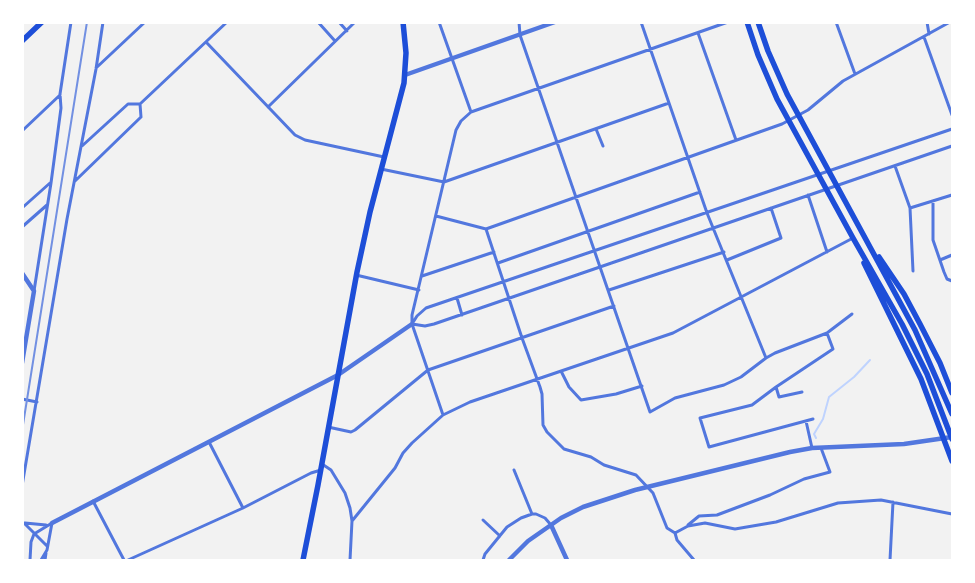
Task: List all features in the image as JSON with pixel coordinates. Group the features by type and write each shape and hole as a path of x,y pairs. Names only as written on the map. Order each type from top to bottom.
{"main road":[{"path":"22,41 42,22"},
{"path":"303,560 356,276 405,75 406,53 403,22"},
{"path":"747,22 764,70 789,121 902,324 927,374 952,438"},
{"path":"758,22 780,79 798,116 915,330 935,371 952,414"},
{"path":"853,238 883,305 917,372 945,439 952,462"},
{"path":"868,242 904,294 940,363 952,393"}],"street":[{"path":"22,363 48,204 61,108 60,94 71,22"},
{"path":"22,486 103,22"},
{"path":"96,68 145,22"},
{"path":"81,147 128,104 140,104 228,22"},
{"path":"318,22 336,41"},
{"path":"340,22 347,31"},
{"path":"268,106 356,22"},
{"path":"439,22 471,112"},
{"path":"520,22 520,35 650,412 675,398 724,385 741,377 766,358 827,334 852,314"},
{"path":"405,75 555,22"},
{"path":"641,22 713,228 766,358"},
{"path":"443,415 412,324 412,315 456,130 461,121 471,112 728,22"},
{"path":"927,22 929,34"},
{"path":"436,216 486,229 789,121 855,74 950,22"},
{"path":"838,23 855,74"},
{"path":"698,33 736,140"},
{"path":"924,37 952,115"},
{"path":"206,42 296,135 305,140 384,158"},
{"path":"22,131 60,94"},
{"path":"382,169 444,182 669,103"},
{"path":"75,181 141,117 140,104"},
{"path":"596,129 603,146"},
{"path":"30,560 31,542 34,534 338,375 412,324 417,316 426,308 952,129"},
{"path":"412,324 424,326 462,314 952,146"},
{"path":"895,166 910,208 912,271"},
{"path":"22,208 51,183"},
{"path":"498,263 700,192"},
{"path":"808,195 827,252"},
{"path":"910,208 952,195"},
{"path":"932,201 933,240 947,279 952,281"},
{"path":"22,227 48,204"},
{"path":"727,260 781,238 771,208"},
{"path":"486,229 542,394 543,425 552,438 564,449 591,457 604,465 636,475 653,493 667,528 675,533 677,540 694,560"},
{"path":"352,520 395,468 403,453 412,442 443,415 470,402 537,378 673,333 853,238"},
{"path":"421,276 494,252"},
{"path":"609,290 724,252"},
{"path":"940,260 952,255"},
{"path":"22,273 34,291"},
{"path":"356,276 419,290"},
{"path":"457,298 462,314"},
{"path":"328,426 351,432 356,430 428,370 614,306"},
{"path":"814,419 708,447 700,418 752,405 833,349 827,334"},
{"path":"561,370 569,387 582,400 616,394 642,386"},
{"path":"776,387 779,397 802,392"},
{"path":"22,399 37,402"},
{"path":"806,421 812,448"},
{"path":"509,560 528,541 551,525 590,505 635,490 770,456 812,448 904,444 952,438"},
{"path":"209,442 243,508"},
{"path":"675,533 688,526 699,516 717,515 770,495 804,479 830,472 821,448"},
{"path":"322,464 331,470 345,494 352,520 348,560"},
{"path":"93,502 126,560 243,508 311,472 321,470"},
{"path":"514,470 532,514"},
{"path":"688,526 705,523 735,529 789,519 838,503 881,500 952,514"},
{"path":"890,560 892,502"},
{"path":"483,560 485,554 507,527 521,518 532,514 544,518 551,525 568,560"},
{"path":"483,520 500,536"},
{"path":"23,522 50,524"},
{"path":"23,522 47,548"},
{"path":"45,560 50,524"},
{"path":"41,560 47,548"}],"waterway":[{"path":"816,438 814,434 823,419 829,397 854,377 870,360"}],"railway":[{"path":"22,431 87,22"}]}
